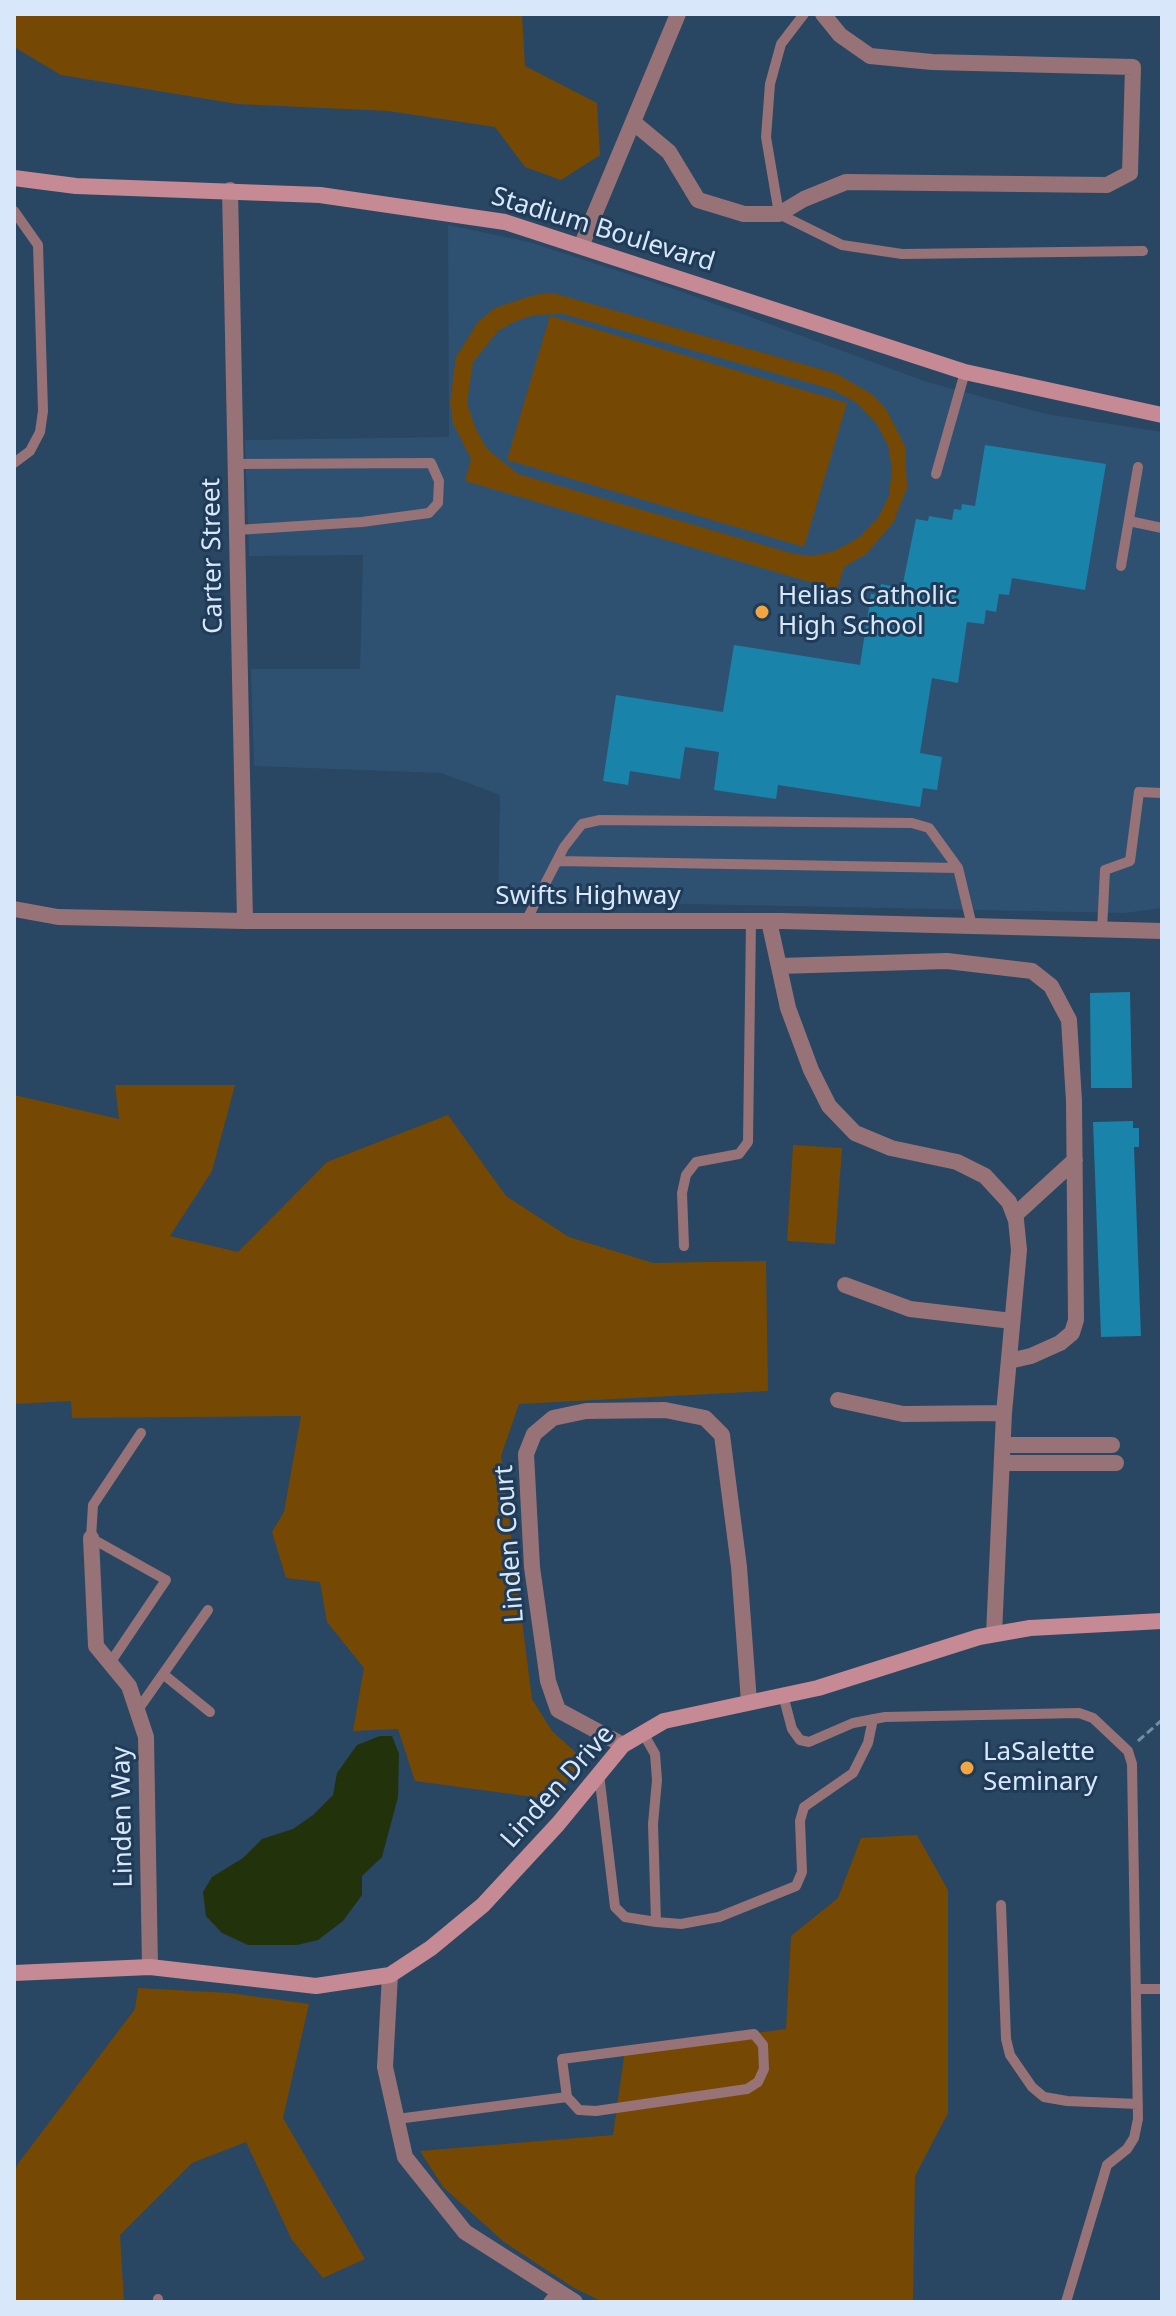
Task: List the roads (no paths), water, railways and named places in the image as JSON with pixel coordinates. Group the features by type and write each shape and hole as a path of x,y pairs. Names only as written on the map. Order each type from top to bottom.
{"street":[{"path":"582,244 678,14"},
{"path":"633,122 669,152 698,200 744,214 779,214 804,199 846,182 1107,185 1130,173 1133,67 932,62 870,56 840,35 823,14"},
{"name":"Stadium Boulevard","path":"14,178 76,186 230,190 400,205 505,222 582,244 965,372 1162,415"},
{"name":"Carter Street","path":"230,190 245,921"},
{"name":"Swifts Highway","path":"14,909 58,917 245,921 769,921 1162,931"},
{"path":"769,921 788,1008 806,1058 829,1106 855,1133 891,1148 957,1162 985,1176 1009,1202 1015,1215 1019,1250 1004,1413 994,1634"},
{"path":"779,966 947,961 1032,971 1051,986 1069,1020 1075,1160 1076,1320 1072,1333 1060,1343 1031,1356 1009,1361"},
{"path":"1015,1215 1075,1160"},
{"path":"845,1285 910,1309 1012,1321"},
{"path":"838,1400 903,1414 1004,1413"},
{"name":"Linden Court","path":"623,1745 558,1710 548,1681 532,1567 526,1454 534,1434 553,1418 586,1411 665,1410 705,1418 722,1435 739,1567 749,1702"},
{"path":"1003,1445 1112,1445"},
{"path":"1002,1463 1116,1463"},
{"name":"Linden Way","path":"91,1538 96,1646 129,1686 146,1737 150,1967"},
{"name":"Linden Drive","path":"14,1973 150,1967 316,1986 390,1975 431,1948 483,1905 623,1745 664,1721 818,1688 994,1634 1030,1628 1162,1621"},
{"path":"390,1975 385,2067 405,2157 465,2232 552,2297 575,2302"}],"lane":[{"path":"804,14 781,44 770,84 766,137 779,214 842,245 902,254 1143,251"},
{"path":"14,211 38,245 43,411 40,432 30,451 14,463"},
{"path":"936,474 965,372"},
{"path":"236,464 431,463 438,473 439,496 436,509 425,514 362,522 237,530"},
{"path":"1121,566 1138,467"},
{"path":"1129,521 1162,528"},
{"path":"1102,930 1105,870 1130,861 1139,792 1162,793"},
{"path":"526,921 557,861 582,824 600,820 825,822 912,823 929,828 958,868 972,926"},
{"path":"557,861 958,868"},
{"path":"684,1246 682,1193 686,1175 696,1162 739,1154 748,1142 751,921"},
{"path":"110,1663 166,1580 91,1538 93,1505 141,1433"},
{"path":"137,1711 208,1610"},
{"path":"163,1674 210,1712"},
{"path":"783,1695 792,1729 800,1740 809,1742 873,1719 1079,1713 1093,1718 1128,1751 1132,1764 1138,2104 1134,2138 1107,2165 1066,2302"},
{"path":"599,1774 615,1907 625,1917 656,1922 681,1924 719,1917 796,1886 802,1872 800,1821 804,1807 853,1773 868,1743 873,1719"},
{"path":"643,1733 655,1754 657,1780 653,1824 656,1922"},
{"path":"1001,1905 1006,2039 1010,2055 1032,2087 1044,2097 1067,2101 1138,2104"},
{"path":"1136,1989 1162,1989"},
{"path":"754,2034 763,2045 764,2069 758,2082 747,2089 596,2111 579,2110 567,2097 562,2059 754,2034"},
{"path":"397,2119 567,2097"}],"place":[{"name":"Helias Catholic High School","path":"762,612"},
{"name":"LaSalette Seminary","path":"967,1768"}]}
